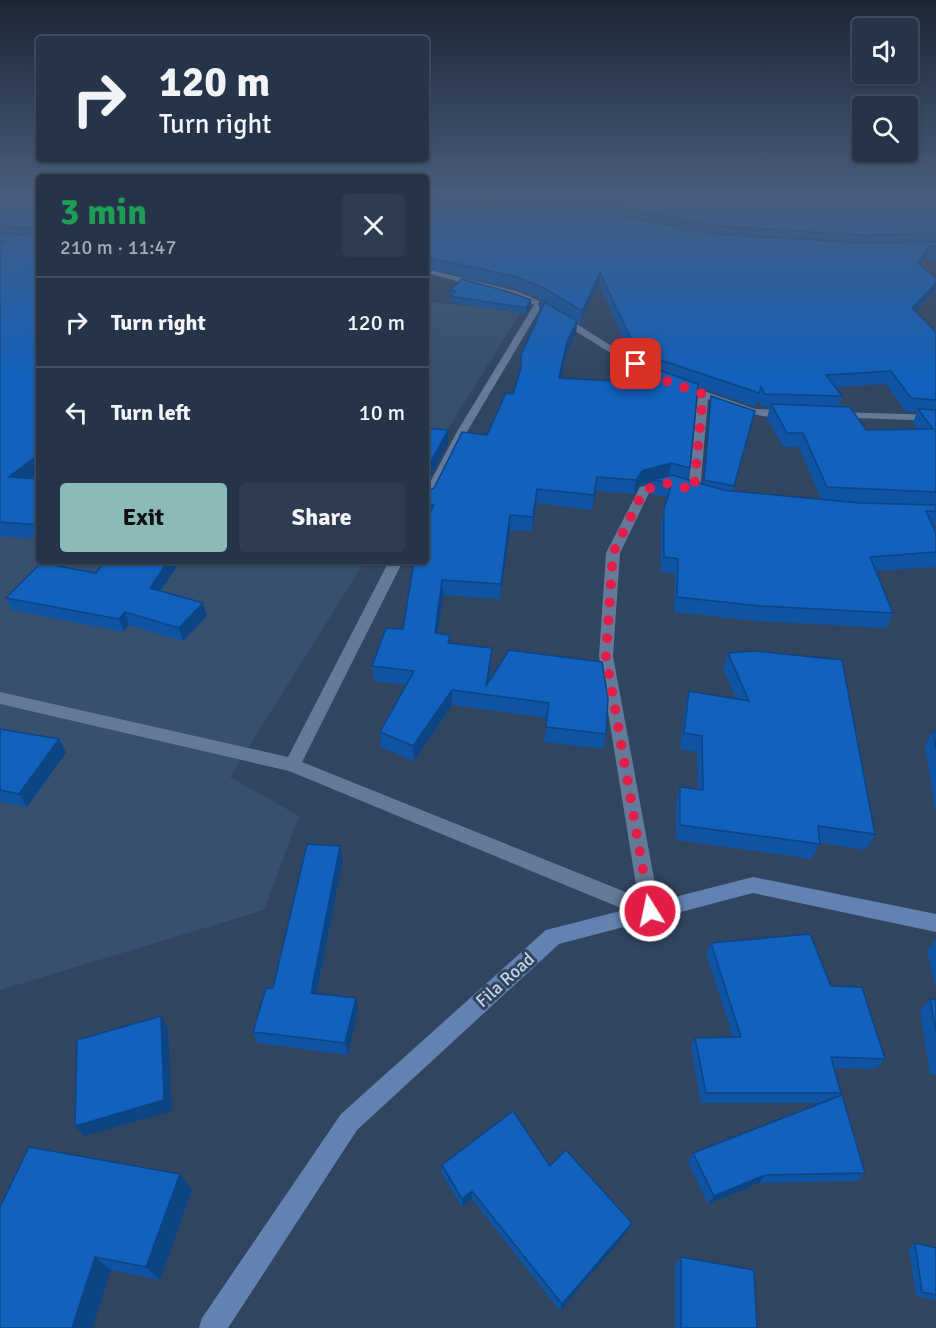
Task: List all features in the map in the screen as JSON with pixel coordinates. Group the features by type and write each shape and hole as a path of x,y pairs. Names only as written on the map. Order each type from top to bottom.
{"street":[{"path":"429,272 513,293 539,304 655,377 754,412 799,414"},
{"path":"429,495 463,430 539,304"},
{"path":"694,490 703,394"},
{"path":"822,414 936,418"},
{"path":"650,911 606,656 613,553 644,490 669,483 712,495"},
{"path":"292,765 394,564"},
{"path":"0,698 292,765 650,911"},
{"name":"Fila Road","path":"212,1328 349,1122 553,936 753,885 936,923"}],"shaded area":[{"path":"0,264 36,268 36,564 363,564 230,777 299,816 264,910 0,990"},
{"path":"429,302 522,310 429,459"}],"building":[{"path":"0,255 36,255 36,456 9,477 36,479 36,525 0,522"},
{"path":"429,255 923,255 918,263 936,278 936,283 912,308 936,332 936,400 911,398 891,371 826,375 842,396 765,394 761,387 759,393 661,360 633,343 600,273 582,311 544,288 517,277 429,258"},
{"path":"462,279 531,300 526,308 450,296 456,291 450,290"},
{"path":"541,300 577,321 567,341 559,378 652,383 642,361 653,368 698,384 690,468 671,463 642,471 636,480 597,477 594,495 537,489 533,517 510,515 501,584 442,580 435,633 450,635 448,643 492,648 486,686 509,650 602,662 608,698 606,734 546,727 549,703 452,690 413,746 380,732 414,671 372,666 386,628 403,629 414,564 429,564 429,516 434,505 429,504 429,490 434,488 462,432 487,435 506,393 513,394 521,368 521,355 544,304 539,304"},
{"path":"711,396 755,411 734,486 704,480"},
{"path":"771,404 850,407 866,430 933,429 918,409 936,410 936,492 827,487 803,433 787,433"},
{"path":"429,428 448,430 429,465"},
{"path":"672,475 723,490 860,503 936,505 936,511 926,511 936,533 936,552 870,557 893,613 760,606 677,597 678,559 664,557 664,509 672,483 653,480"},
{"path":"40,564 96,573 103,564 166,564 150,588 203,603 179,628 125,612 119,619 6,598"},
{"path":"754,651 842,660 875,834 818,826 820,844 680,825 680,787 703,790 702,736 684,733 689,691 749,701 728,653"},
{"path":"0,729 59,739 19,794 0,790"},
{"path":"933,731 936,732 936,750"},
{"path":"307,844 340,846 311,993 356,998 345,1043 253,1032 266,988 273,988"},
{"path":"810,934 831,986 862,987 885,1059 831,1057 841,1093 706,1093 695,1038 741,1037 711,943"},
{"path":"930,999 936,1000 936,1032"},
{"path":"161,1016 164,1100 75,1126 77,1040"},
{"path":"842,1095 865,1173 765,1175 714,1196 693,1153"},
{"path":"513,1111 550,1166 566,1150 632,1223 562,1304 472,1191 462,1199 442,1165"},
{"path":"29,1147 180,1174 146,1267 95,1257 72,1328 0,1328 0,1207"},
{"path":"915,1243 936,1248 936,1295 922,1292"},
{"path":"681,1257 754,1270 757,1328 681,1328"}],"route":[{"path":"636,364 655,377 703,394 694,490 669,483 644,490 613,553 606,656 650,911"}]}
